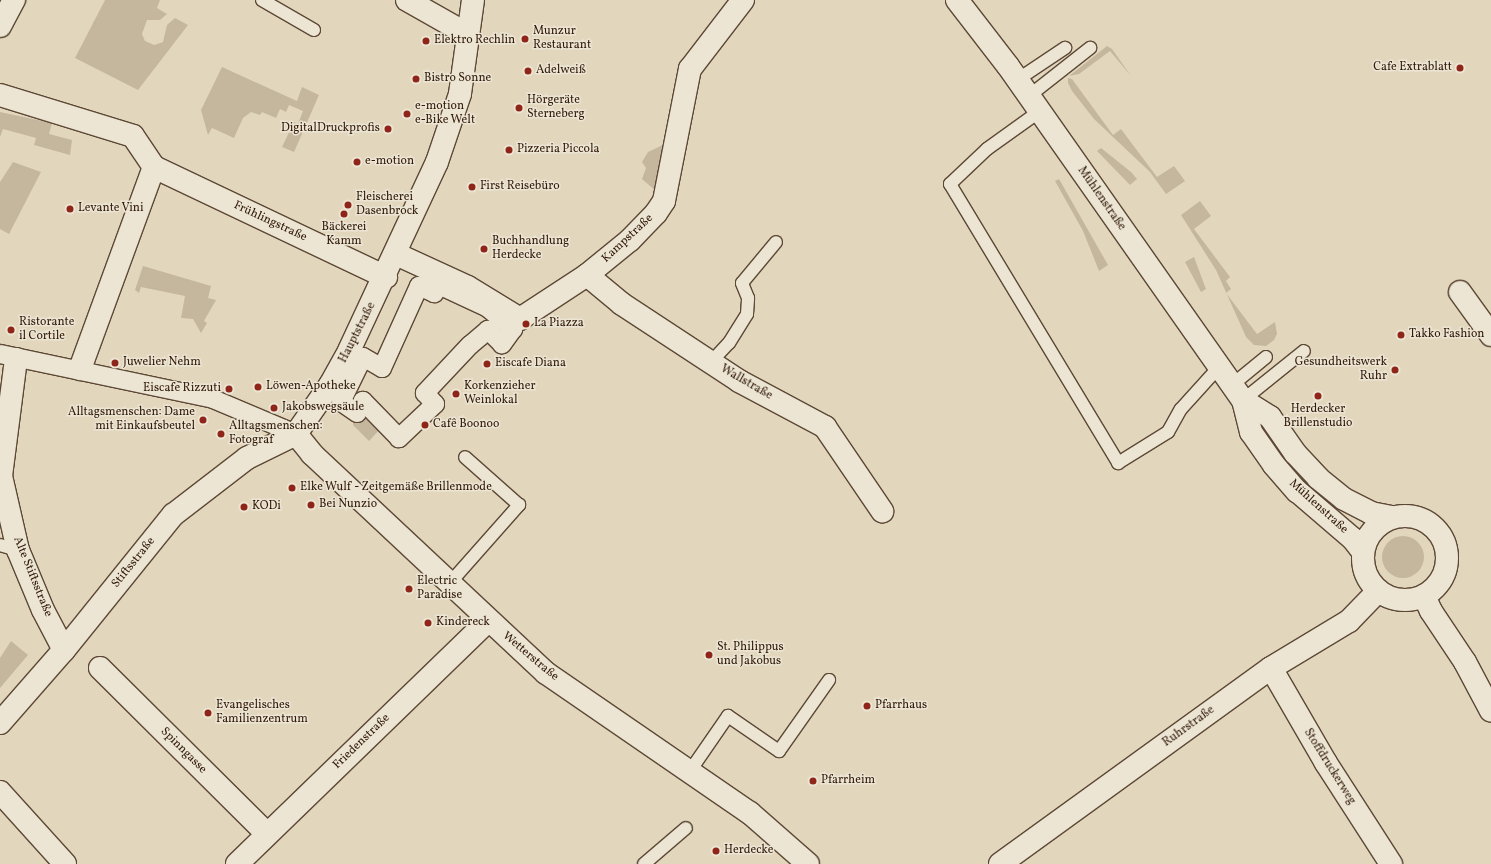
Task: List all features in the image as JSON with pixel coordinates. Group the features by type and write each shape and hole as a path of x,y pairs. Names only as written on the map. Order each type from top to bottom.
{"street":[{"path":"0,26 14,0"},
{"path":"407,0 467,34"},
{"name":"Hauptstraße","path":"296,434 330,385 386,277 437,162 460,94 467,34 473,0"},
{"name":"Kampstraße","path":"396,254 468,287 520,319 587,275 630,240 656,213 664,201 690,69 743,0"},
{"name":"Mühlenstraße","path":"957,0 1029,96 1237,392 1251,432 1274,464 1297,491 1353,539 1363,552"},
{"path":"0,95 133,136 154,167 80,369"},
{"name":"Frühlingstraße","path":"154,167 386,277"},
{"name":"Wallstraße","path":"587,275 622,304 739,382 826,426 882,511"},
{"path":"439,285 488,308 513,329 502,344 488,330 470,345 425,392 435,404 399,438 363,401 357,412 341,402 363,357 382,368 415,294 419,286 434,293 439,285"},
{"path":"1460,292 1491,335"},
{"path":"8,357 80,369 213,399 296,434"},
{"name":"Alte Stiftsstraße","path":"8,357 1,476 9,547 64,650"},
{"name":"Mühlenstraße","path":"1237,392 1270,417 1295,453 1318,478 1344,499 1371,514 1392,517 1408,515 1422,519 1435,528 1443,538 1447,550 1446,569 1438,584 1424,596 1409,601 1393,599 1378,591 1368,580 1363,567 1363,552 1370,532 1392,517"},
{"name":"Wetterstraße","path":"296,434 312,454 488,621 546,673 750,812 808,864"},
{"name":"Stiftsstraße","path":"0,723 64,650 173,515 247,458 296,434"},
{"name":"Ruhrstraße","path":"1000,864 1271,668 1349,621 1378,591"},
{"path":"1424,596 1431,611 1465,662 1491,711"},
{"name":"Friedenstraße","path":"237,864 488,621"},
{"name":"Spinngasse","path":"100,668 267,834"},
{"name":"Stoffdruckerweg","path":"1271,668 1326,763 1391,864"},
{"path":"0,792 64,864"}],"lane":[{"path":"262,0 314,30"},
{"path":"1065,48 987,149 950,184 1118,463 1168,432 1181,409 1219,367"},
{"path":"1029,96 1090,48"},
{"path":"711,362 728,343 747,314 748,298 742,283 776,242"},
{"path":"1237,392 1304,351"},
{"path":"1237,392 1266,356"},
{"path":"449,584 519,505 465,457"},
{"path":"690,771 728,716 779,751 829,680"},
{"path":"644,864 686,828"}],"shaded area":[{"path":"105,0 160,0 157,8 167,14 160,20 147,20 142,34 145,41 154,45 163,42 167,25 175,18 188,25 138,90 75,58"},
{"path":"1107,46 1112,49 1131,76 1110,51 1079,74 1069,76"},
{"path":"222,67 297,101 302,87 319,95 294,152 282,147 294,122 298,124 303,111 289,105 286,112 280,109 276,118 262,112 260,115 251,112 243,118 234,138 212,128 208,135 201,110"},
{"path":"1068,78 1072,79 1113,135 1121,129 1157,177 1174,166 1185,181 1166,194 1150,172 1094,119 1072,91 1068,83"},
{"path":"0,112 52,123 49,134 72,140 70,155 34,145 36,138 3,129 0,137"},
{"path":"665,144 657,192 642,179 646,168 642,162 648,152"},
{"path":"1101,148 1131,172 1137,179 1130,185 1097,151"},
{"path":"13,162 41,172 9,234 0,229 0,182"},
{"path":"1059,179 1108,265 1099,271 1083,231 1055,181"},
{"path":"1200,201 1211,216 1194,229 1230,277 1226,281 1231,289 1226,293 1216,270 1181,215"},
{"path":"1194,257 1206,289 1201,292 1185,262"},
{"path":"143,266 211,286 208,298 216,300 204,321 207,323 201,333 193,319 181,318 185,296 141,287 139,293 135,290"},
{"path":"1227,294 1257,334 1275,322 1277,334 1274,340 1266,346 1254,345 1246,337"},
{"path":"363,401 385,424 369,441 353,425 353,420"},
{"path":"1399,536 1407,536 1418,542 1424,553 1424,561 1418,572 1407,578 1399,578 1388,572 1382,561 1382,553 1388,542"},
{"path":"11,641 28,655 0,688 0,658"}],"place":[{"name":"Munzur Restaurant","path":"525,39"},
{"name":"Elektro Rechlin","path":"426,41"},
{"name":"Cafe Extrablatt","path":"1460,68"},
{"name":"Adelweiß","path":"528,71"},
{"name":"Bistro Sonne","path":"416,79"},
{"name":"Hörgeräte Sterneberg","path":"519,108"},
{"name":"e-motion e-Bike Welt","path":"407,114"},
{"name":"DigitalDruckprofis","path":"388,129"},
{"name":"Pizzeria Piccola","path":"509,150"},
{"name":"e-motion","path":"357,162"},
{"name":"First Reisebüro","path":"472,187"},
{"name":"Fleischerei Dasenbrock","path":"348,205"},
{"name":"Levante Vini","path":"70,209"},
{"name":"Bäckerei Kamm","path":"344,214"},
{"name":"Buchhandlung Herdecke","path":"484,249"},
{"name":"La Piazza","path":"526,324"},
{"name":"Ristorante il Cortile","path":"11,330"},
{"name":"Takko Fashion","path":"1401,335"},
{"name":"Juwelier Nehm","path":"115,363"},
{"name":"Eiscafe Diana","path":"487,364"},
{"name":"Gesundheitswerk Ruhr","path":"1395,370"},
{"name":"Löwen-Apotheke","path":"258,387"},
{"name":"Eiscafe Rizzuti","path":"229,389"},
{"name":"Korkenzieher Weinlokal","path":"456,394"},
{"name":"Herdecker Brillenstudio","path":"1318,396"},
{"name":"Jakobswegsäule","path":"274,408"},
{"name":"Alltagsmenschen: Dame mit Einkaufsbeutel","path":"203,420"},
{"name":"Cafê Boonoo","path":"425,425"},
{"name":"Alltagsmenschen: Fotograf","path":"221,434"},
{"name":"Elke Wulf - Zeitgemäße Brillenmode","path":"292,488"},
{"name":"Bei Nunzio","path":"311,505"},
{"name":"KODi","path":"244,507"},
{"name":"Electric Paradise","path":"409,589"},
{"name":"Kindereck","path":"428,623"},
{"name":"St. Philippus und Jakobus","path":"709,655"},
{"name":"Pfarrhaus","path":"867,706"},
{"name":"Evangelisches Familienzentrum","path":"208,713"},
{"name":"Pfarrheim","path":"813,781"},
{"name":"Herdecke","path":"716,851"}]}
